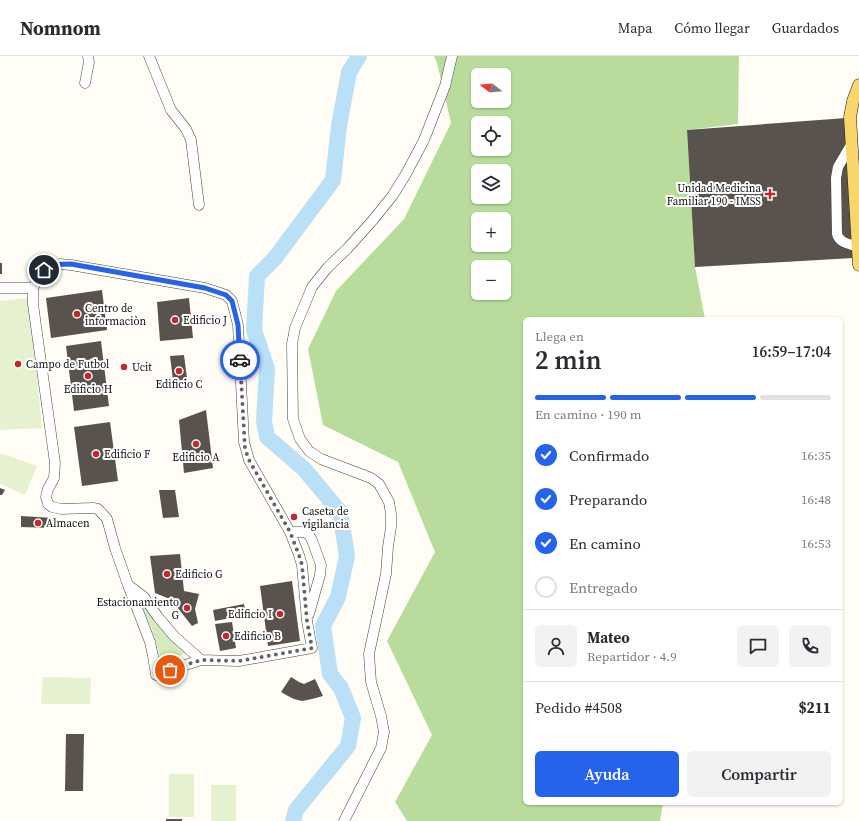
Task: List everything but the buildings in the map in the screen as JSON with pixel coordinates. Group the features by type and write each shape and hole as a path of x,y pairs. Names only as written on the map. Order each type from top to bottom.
{"main road":[{"path":"859,85 853,101 850,117 858,228 859,265"}],"street":[{"path":"85,83 89,62 88,56"},
{"path":"149,56 171,110 186,129 191,140 199,205"},
{"path":"344,821 381,748 384,732 371,682 369,654 386,574 391,514 389,502 379,484 371,478 321,459 309,451 300,439 293,419 292,344 295,328 312,287 328,267 347,249 373,220 393,195 406,174 424,140 440,100 452,56"},
{"path":"851,146 838,166 836,178 837,234 838,238 841,240 858,247"},
{"path":"60,264 71,264 205,288 226,295 232,301 238,325 245,449 249,460 290,532 302,565 307,621 312,648 239,661 201,660 170,670 161,671 156,675 150,642 128,585 104,515 93,508 61,509 52,507 48,504 46,497 48,489 54,478 55,463 33,304 33,288 44,270 51,266 60,264"},
{"path":"0,288 33,288"},
{"path":"290,532 305,532 309,535 321,565 320,575 307,621"},
{"path":"128,585 144,597 174,636 201,660"}],"green space":[{"path":"434,56 739,56 738,124 687,130 695,267 705,317 523,317 523,805 663,805 660,821 407,821 395,802 432,735 387,641 435,552 398,462 323,425 308,349 336,291 404,219 451,123"},
{"name":"Campo de Futbol","path":"29,298 42,428 0,430 0,301"},
{"path":"0,453 37,466 25,495 0,484"},
{"path":"136,594 158,625 186,652 167,659 161,659 152,629"},
{"path":"43,677 91,678 90,704 41,704"},
{"path":"169,774 194,774 194,817 169,817"},
{"path":"211,785 236,785 236,821 211,821"}],"waterway":[{"path":"293,821 296,810 348,746 353,718 341,688 330,674 323,626 338,597 347,556 340,512 304,469 267,437 264,421 267,369 254,330 257,276 275,258 333,180 339,126 349,72 359,56"}],"way so far":[{"path":"170,670 201,660 239,661 312,648 307,621 302,565 299,555 290,532 249,460 245,449 240,360"}],"place":[{"name":"Unidad Medicina Familiar 190 - IMSS","path":"770,194"},
{"name":"Centro de informaciòn","path":"77,314"},
{"name":"Edificio J","path":"175,320"},
{"name":"Campo de Futbol","path":"18,364"},
{"name":"Ucit","path":"124,367"},
{"name":"Edificio C","path":"179,371"},
{"name":"Edificio H","path":"88,376"},
{"name":"Edificio A","path":"196,444"},
{"name":"Edificio F","path":"96,454"},
{"name":"Caseta de vigilancia","path":"294,517"},
{"name":"Almacen","path":"38,523"},
{"name":"Edificio G","path":"167,574"},
{"name":"Estacionamiento G","path":"187,608"},
{"name":"Edificio I","path":"280,614"},
{"name":"Edificio B","path":"226,636"}],"route":[{"path":"44,270 51,266 60,264 71,264 205,288 226,295 232,301 238,325 240,360"}]}
